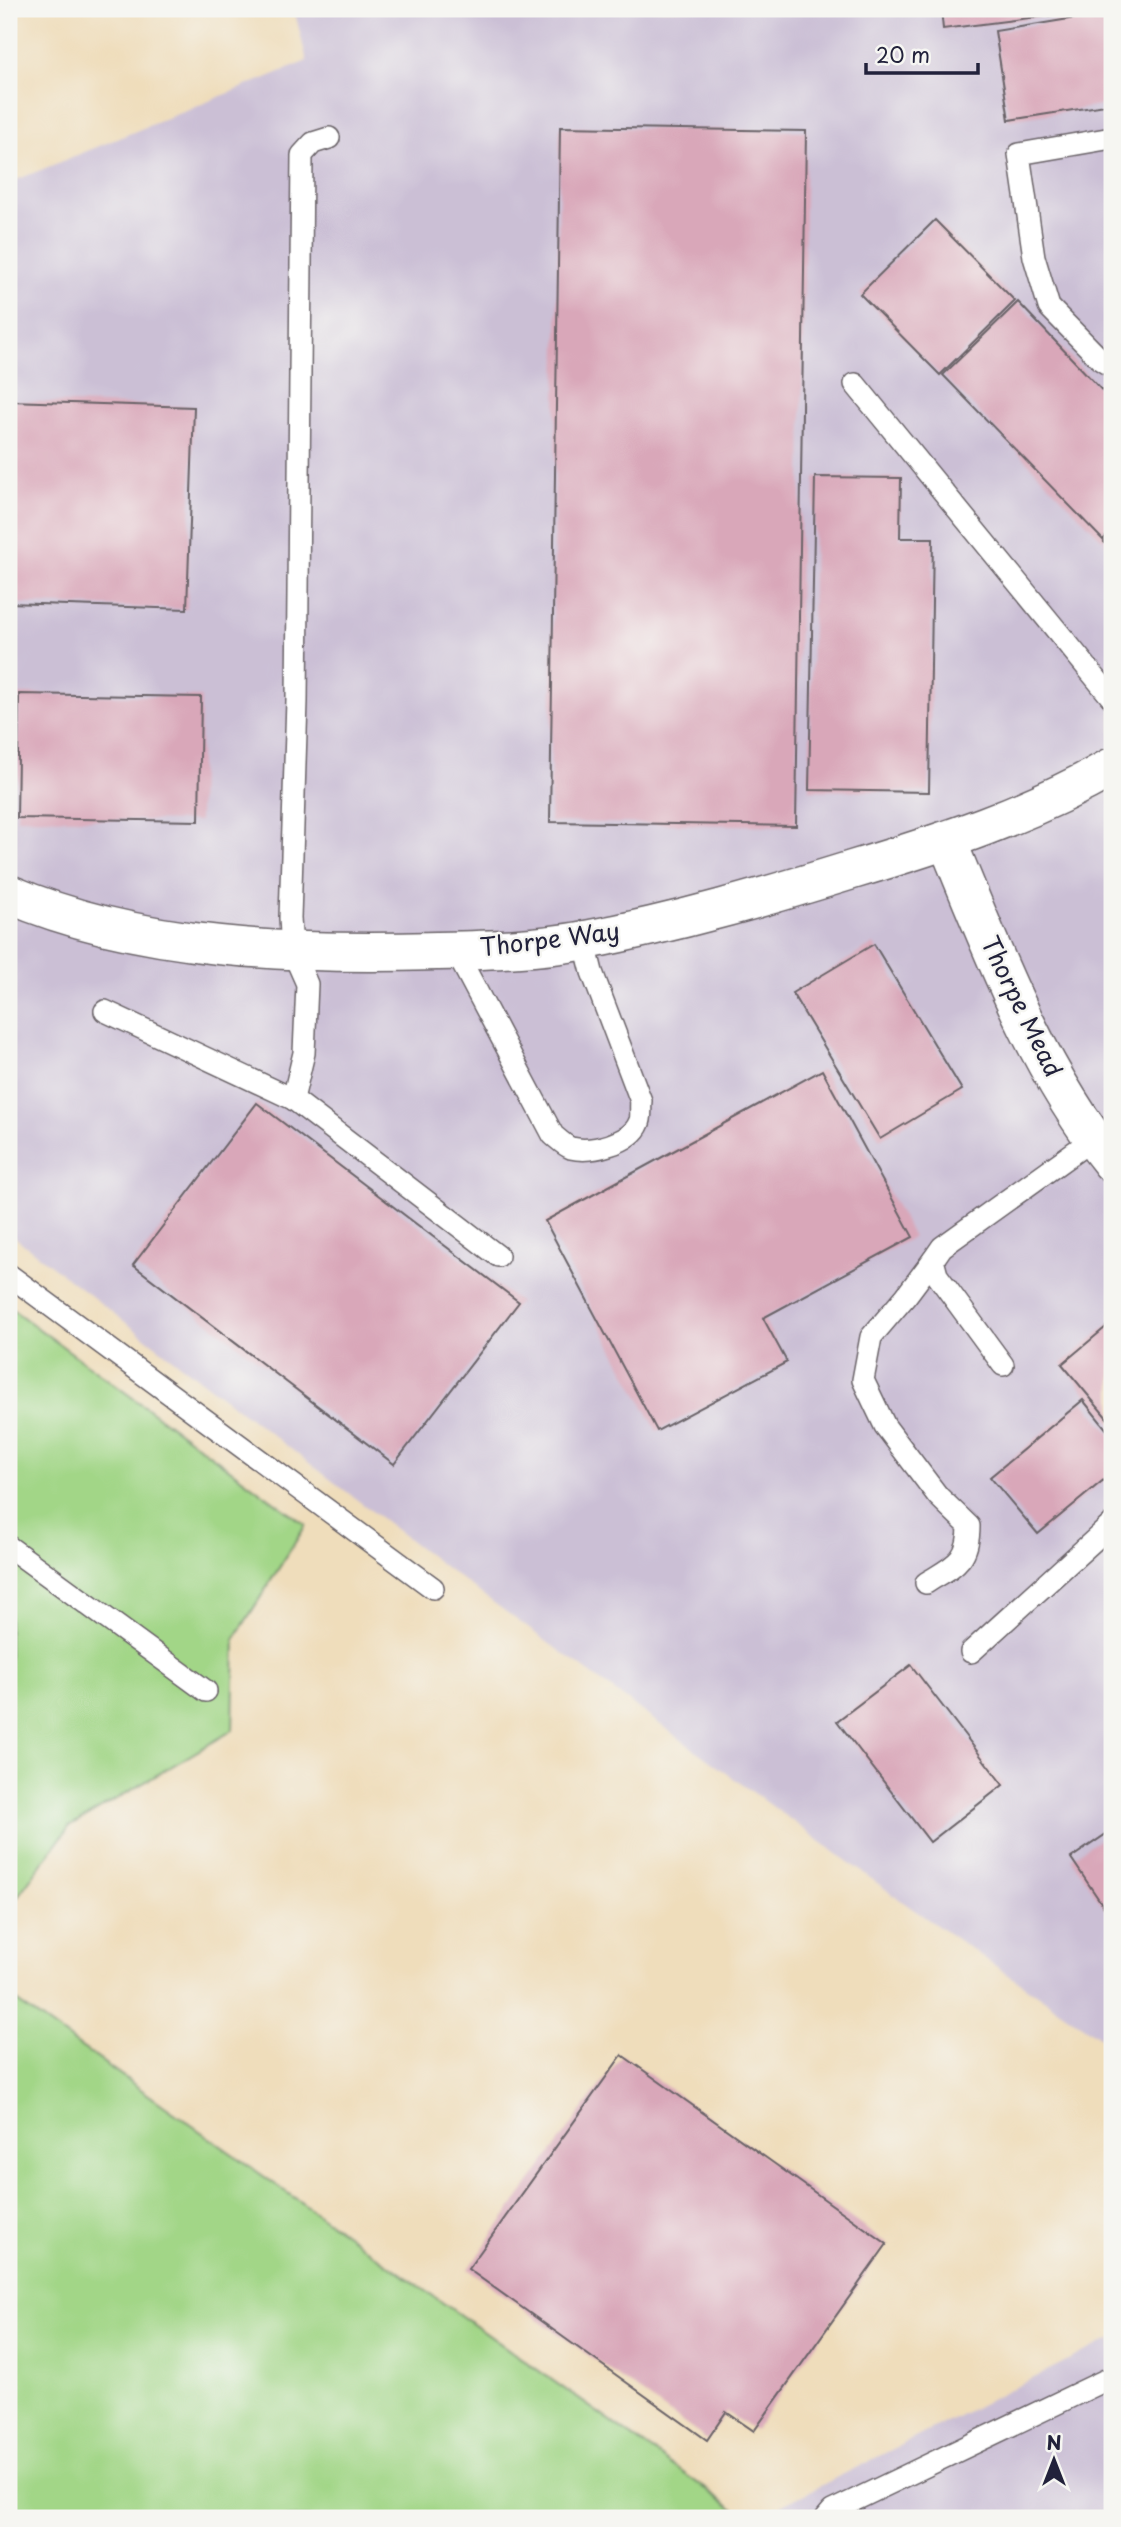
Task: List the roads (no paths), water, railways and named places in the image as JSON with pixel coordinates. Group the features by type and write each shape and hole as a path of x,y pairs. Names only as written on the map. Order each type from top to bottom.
{"street":[{"name":"Thorpe Way","path":"9,894 103,926 189,940 292,950 455,950 584,940 732,906 947,841 1032,809 1112,767"},
{"name":"Thorpe Mead","path":"947,841 1017,1008 1060,1087 1106,1150"}],"lane":[{"path":"293,1099 304,1053 307,984 292,950 290,918 298,662 302,155 313,143 329,138"},
{"path":"1112,138 1019,154 1034,257 1049,307 1101,360 1112,367"},
{"path":"855,384 1112,698"},
{"path":"455,950 553,1135 570,1148 589,1148 624,1140 639,1123 641,1101 592,972 584,940"},
{"path":"105,1011 293,1099 498,1256"},
{"path":"926,1583 960,1562 969,1543 969,1526 939,1496 885,1426 863,1381 871,1336 906,1296 942,1247 1106,1150"},
{"path":"933,1260 937,1275 1003,1365"},
{"path":"9,1275 433,1588"},
{"path":"971,1652 1112,1524"},
{"path":"9,1547 206,1691"},
{"path":"826,2518 832,2511 1112,2377"}]}
